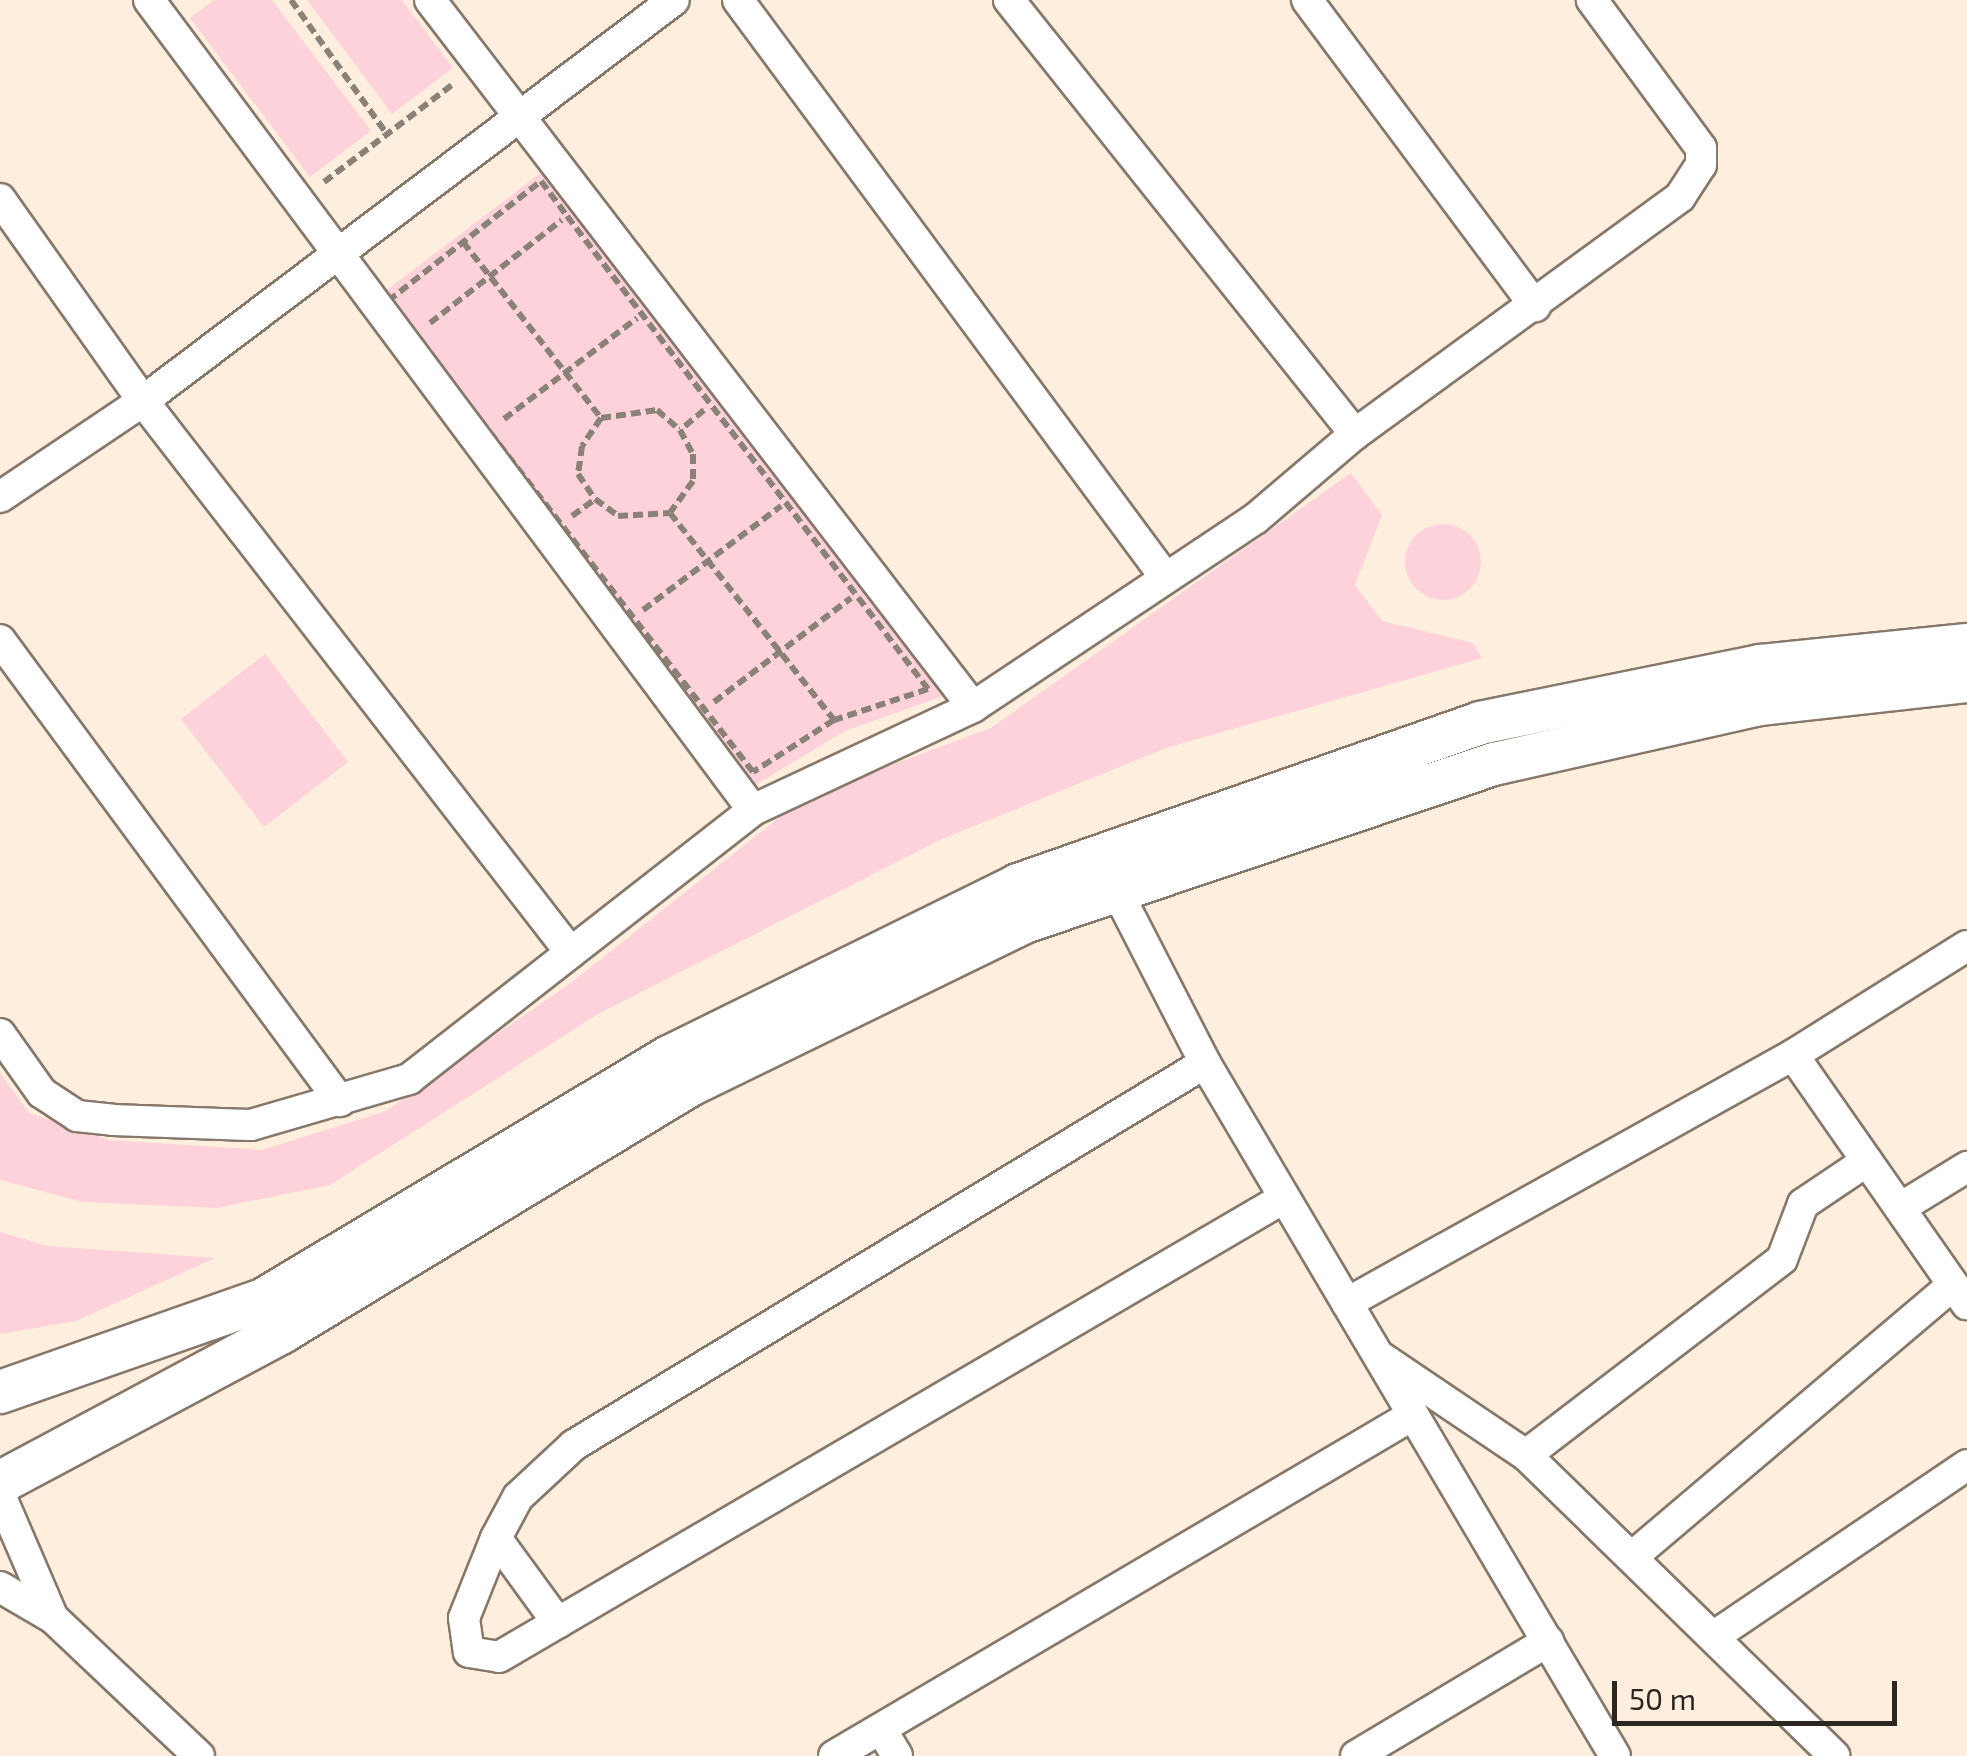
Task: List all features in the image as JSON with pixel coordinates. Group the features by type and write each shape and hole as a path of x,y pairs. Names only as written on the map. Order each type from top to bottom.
{"main road":[{"path":"0,1492 0,1479 282,1332 692,1084 1106,872 1480,724 1760,666 1967,646"},
{"path":"0,1392 262,1300 669,1057 1018,885 1106,872 1494,764 1760,704 1967,681"}],"street":[{"path":"430,0 973,707"},
{"path":"0,497 144,401 333,253 674,0"},
{"path":"738,0 1162,572"},
{"path":"1008,0 1356,434"},
{"path":"1307,0 1535,306"},
{"path":"0,1034 42,1093 77,1116 251,1125 409,1078 753,810 973,707 1162,572 1255,519 1356,434 1680,197 1701,165 1701,148 1592,0"},
{"path":"158,3 333,253 753,810"},
{"path":"0,200 144,401 571,953"},
{"path":"0,640 340,1101"},
{"path":"1106,872 1204,1062 1616,1756"},
{"path":"1348,1303 1793,1056 1967,946"},
{"path":"1632,1557 1960,1294 1793,1056"},
{"path":"1204,1062 574,1445 518,1497 496,1538 464,1618 469,1652 498,1657 1284,1198"},
{"path":"1526,1454 1782,1259 1803,1204 1867,1161"},
{"path":"1900,1208 1967,1167"},
{"path":"1379,1356 1526,1454 1716,1635 1834,1756"},
{"path":"834,1756 1414,1415"},
{"path":"1716,1635 1967,1465"},
{"path":"0,1492 53,1618"},
{"path":"496,1538 558,1623"},
{"path":"0,1588 53,1618 199,1756"},
{"path":"1356,1756 1548,1641"},
{"path":"881,1728 897,1756"}],"path":[{"path":"291,0 388,134"},
{"path":"308,193 469,72"},
{"path":"541,181 567,216 928,688 834,720 754,772 388,301 541,181"},
{"path":"414,334 567,216"},
{"path":"463,242 601,418"},
{"path":"488,430 568,375 642,314"},
{"path":"680,430 711,404"},
{"path":"657,410 680,430 694,454 693,481 670,513 618,516 595,499 578,474 582,446 601,418 657,410"},
{"path":"561,524 595,499"},
{"path":"633,618 786,502"},
{"path":"670,513 834,720"},
{"path":"704,709 782,654 856,594"}],"shaded area":[{"path":"214,0 272,0 371,131 310,177 190,18"},
{"path":"307,0 402,0 453,68 392,114"},
{"path":"546,169 943,696 845,731 752,787 375,299"},
{"path":"1351,473 1382,515 1355,585 1382,621 1473,643 1482,658 1166,748 942,839 598,1014 330,1185 217,1208 83,1202 0,1180 0,1073 29,1113 109,1140 262,1150 386,1111 575,980 805,797 991,728"},
{"path":"1443,524 1470,535 1481,562 1470,589 1443,600 1416,589 1405,562 1416,535"},
{"path":"265,654 348,762 264,827 181,719"},
{"path":"0,1232 48,1246 215,1258 76,1321 0,1334"}]}
